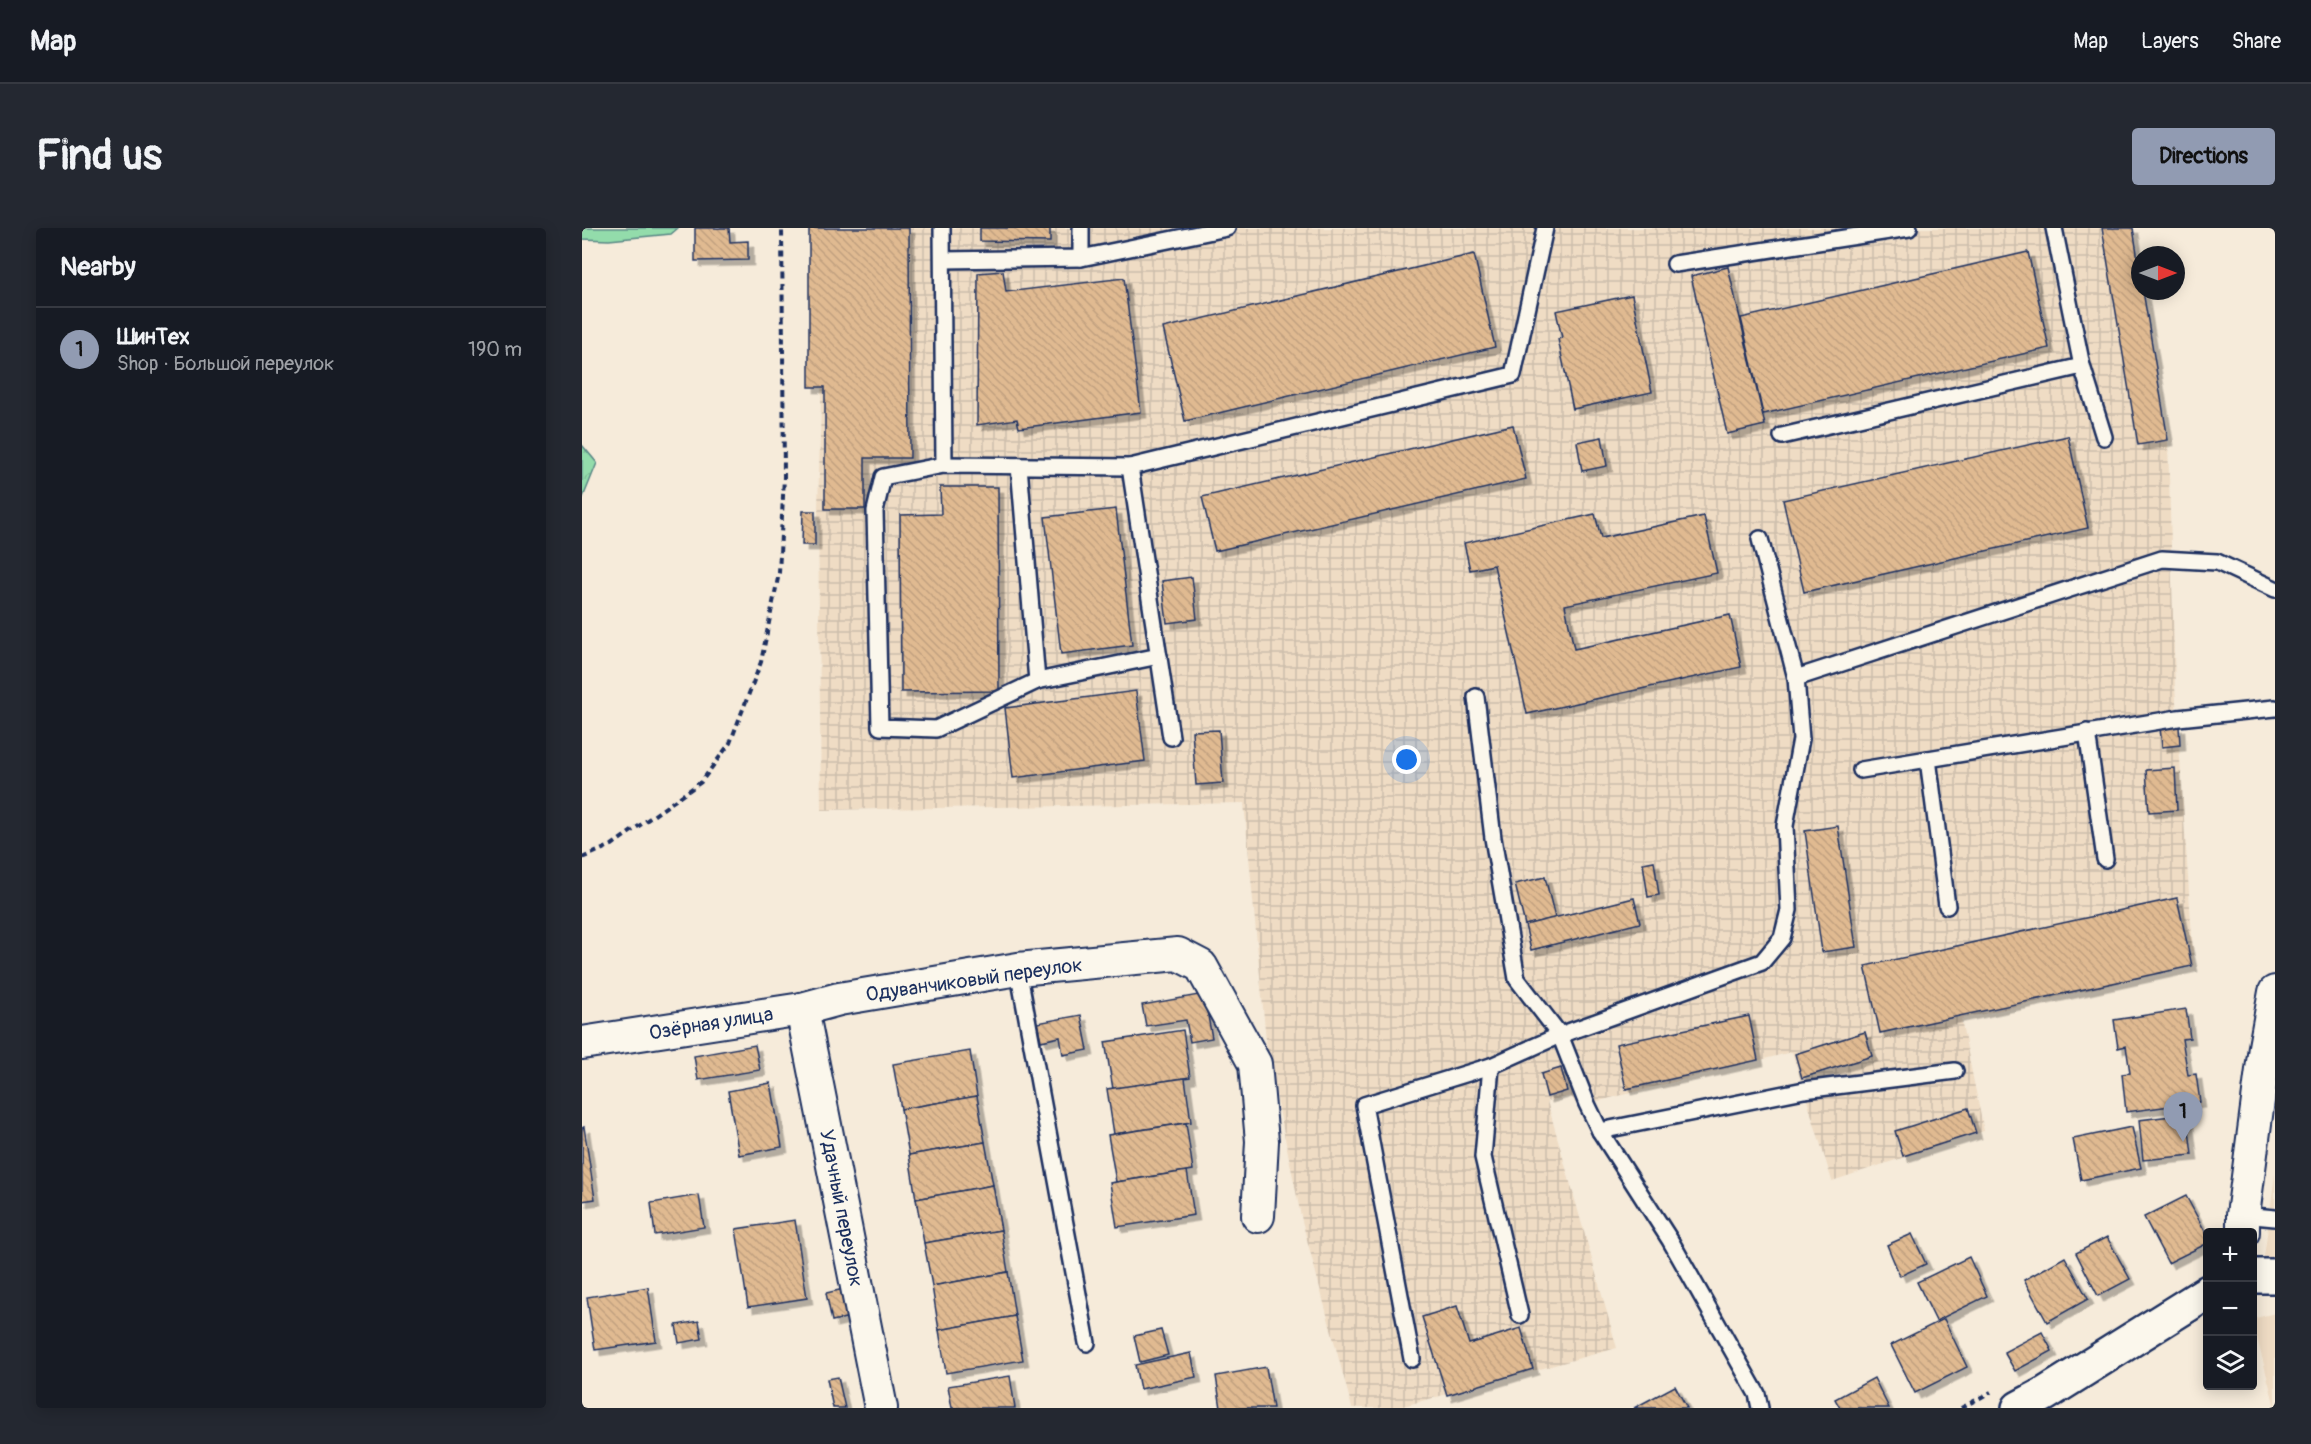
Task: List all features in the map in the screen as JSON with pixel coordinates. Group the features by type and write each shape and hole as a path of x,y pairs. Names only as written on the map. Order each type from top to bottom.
{"street":[{"name":"Одуванчиковый переулок","path":"839,999 1018,969 1178,954 1201,966 1256,1064 1262,1141 1258,1216"},
{"path":"2242,1224 2265,1047 2275,992"},
{"name":"Озёрная улица","path":"582,1043 802,1009 839,999"},
{"name":"Удачный переулок","path":"802,1009 881,1408"},
{"path":"2257,1276 2275,1276"},
{"path":"2037,1403 2203,1295"}],"lane":[{"path":"942,228 944,465"},
{"path":"1081,228 1081,258"},
{"path":"943,260 1081,258 1227,228"},
{"path":"1159,656 1037,681 936,729 880,727 875,512 883,477 944,465 1130,467 1513,375 1545,228"},
{"path":"1675,264 1909,228"},
{"path":"2054,228 2082,366 2104,437"},
{"path":"1782,436 2082,366"},
{"path":"1019,466 1037,681"},
{"path":"1130,467 1170,737"},
{"path":"1412,1359 1364,1105 1491,1066 1560,1035 1762,962 1782,938 1789,910 1785,826 1801,739 1796,678 1760,539"},
{"path":"1796,678 2162,559 2217,562 2275,588"},
{"path":"1476,697 1493,838 1517,979 1560,1035 1600,1131 1670,1240 1757,1394 1760,1408"},
{"path":"1861,770 2178,718 2275,708"},
{"path":"2087,732 2105,858"},
{"path":"1928,759 1947,906"},
{"path":"1018,969 1087,1342"},
{"path":"1491,1066 1483,1157 1520,1315"},
{"path":"1600,1131 1804,1090 1955,1071"},
{"path":"2242,1224 2275,1218"}],"path":[{"path":"582,858 612,846 701,782 730,743 761,662 779,573 784,477 782,228"}],"shaded area":[{"path":"826,228 2133,228 2136,246 2131,246 2131,300 2145,300 2168,440 2175,686 2194,966 1961,1019 1984,1131 1832,1181 1792,1052 1587,1104 1576,1104 1571,1096 1547,1101 1617,1348 1396,1408 1352,1408 1302,1221 1267,1051 1244,803 821,810 818,509"},
{"path":"2275,1174 2275,1260 2264,1257"},
{"path":"2275,1313 2275,1407 2257,1338 2257,1318"}],"green space":[{"path":"582,228 678,228 671,234 609,240 582,239"},
{"path":"582,445 597,463 582,500"}],"building":[{"path":"695,228 729,228 730,242 748,241 748,260 695,261"},
{"path":"809,228 909,228 910,458 865,458 865,509 825,509 825,387 809,387"},
{"path":"980,228 1050,228 1050,242 980,241"},
{"path":"2102,228 2133,228 2136,246 2131,246 2131,300 2145,300 2168,440 2138,445"},
{"path":"2028,252 2049,348 1763,414 1741,318"},
{"path":"1474,254 1495,347 1185,421 1163,328"},
{"path":"1728,267 1765,425 1727,434 1691,276"},
{"path":"1003,271 1006,292 1124,278 1141,412 1019,428 1017,419 977,425 978,273"},
{"path":"1632,295 1652,392 1573,409 1558,339 1562,338 1556,311"},
{"path":"1513,425 1526,479 1215,551 1202,497"},
{"path":"2068,436 2088,528 1804,592 1783,500"},
{"path":"1602,437 1607,466 1582,471 1577,442"},
{"path":"940,487 998,487 999,691 901,692 900,515 941,514"},
{"path":"1116,509 1132,645 1061,654 1045,517"},
{"path":"803,511 815,511 815,545 802,545"},
{"path":"1595,514 1601,538 1704,516 1717,573 1565,605 1574,649 1730,615 1741,667 1527,714 1494,565 1470,570 1464,543"},
{"path":"1192,577 1197,619 1167,623 1162,581"},
{"path":"1136,691 1145,761 1013,778 1005,708"},
{"path":"2179,726 2180,745 2162,747 2160,727"},
{"path":"1219,730 1223,783 1196,785 1192,731"},
{"path":"2175,768 2177,810 2149,812 2146,770"},
{"path":"1838,826 1856,947 1822,952 1805,831"},
{"path":"1654,861 1659,895 1648,897 1643,863"},
{"path":"1545,877 1555,918 1525,925 1515,884"},
{"path":"1634,898 1640,923 1531,950 1525,925"},
{"path":"2177,898 2192,966 1880,1033 1865,966"},
{"path":"1204,994 1212,1038 1190,1042 1186,1020 1146,1026 1142,1005"},
{"path":"2186,1009 2190,1038 2182,1039 2188,1075 2196,1074 2200,1102 2126,1112 2122,1074 2130,1073 2126,1046 2118,1048 2114,1020"},
{"path":"1081,1015 1088,1050 1063,1055 1060,1037 1041,1041 1037,1023"},
{"path":"1749,1016 1758,1060 1626,1089 1616,1044"},
{"path":"1183,1030 1190,1077 1113,1089 1105,1042"},
{"path":"1865,1032 1872,1056 1802,1078 1795,1054"},
{"path":"755,1045 760,1070 698,1080 694,1056"},
{"path":"970,1051 977,1096 901,1109 893,1064"},
{"path":"1561,1068 1567,1091 1547,1097 1541,1074"},
{"path":"1185,1078 1191,1122 1114,1134 1107,1089"},
{"path":"771,1083 782,1147 739,1155 728,1091"},
{"path":"977,1096 985,1142 909,1155 901,1109"},
{"path":"1968,1108 1976,1133 1903,1156 1895,1131"},
{"path":"2187,1114 2192,1155 2143,1160 2139,1120"},
{"path":"1186,1123 1193,1170 1116,1182 1108,1135"},
{"path":"584,1127 595,1199 582,1201 582,1128"},
{"path":"2132,1127 2141,1168 2081,1180 2073,1139"},
{"path":"985,1142 993,1185 916,1199 909,1155"},
{"path":"1187,1171 1194,1215 1117,1227 1110,1183"},
{"path":"993,1185 1001,1230 924,1243 916,1199"},
{"path":"699,1195 704,1227 655,1235 651,1203"},
{"path":"2186,1196 2203,1228 2203,1246 2168,1263 2144,1217"},
{"path":"795,1220 807,1298 748,1307 736,1229"},
{"path":"1001,1230 1008,1272 932,1286 924,1243"},
{"path":"1912,1234 1926,1264 1900,1276 1887,1245"},
{"path":"2107,1237 2130,1279 2098,1296 2076,1253"},
{"path":"1969,1257 1987,1296 1936,1321 1917,1282"},
{"path":"2065,1257 2088,1299 2047,1322 2024,1280"},
{"path":"1008,1272 1015,1316 939,1330 932,1286"},
{"path":"648,1287 656,1341 595,1350 587,1297"},
{"path":"844,1289 850,1317 832,1321 826,1293"},
{"path":"1457,1306 1469,1344 1521,1328 1533,1369 1447,1395 1422,1317"},
{"path":"1015,1316 1023,1360 946,1373 939,1330"},
{"path":"1944,1319 1967,1367 1915,1393 1891,1345"},
{"path":"699,1321 702,1339 679,1343 676,1325"},
{"path":"1161,1330 1168,1355 1140,1362 1134,1336"},
{"path":"2042,1332 2052,1351 2015,1371 2004,1352"},
{"path":"1191,1353 1196,1377 1140,1389 1135,1365"},
{"path":"1266,1367 1273,1408 1221,1408 1216,1376"},
{"path":"1010,1376 1015,1408 952,1408 948,1386"},
{"path":"838,1377 845,1408 833,1408 827,1379"},
{"path":"1874,1378 1889,1408 1840,1408 1835,1399"},
{"path":"1675,1386 1687,1408 1634,1408"}],"place":[{"name":"ШинТех","path":"2183,1142"}]}
